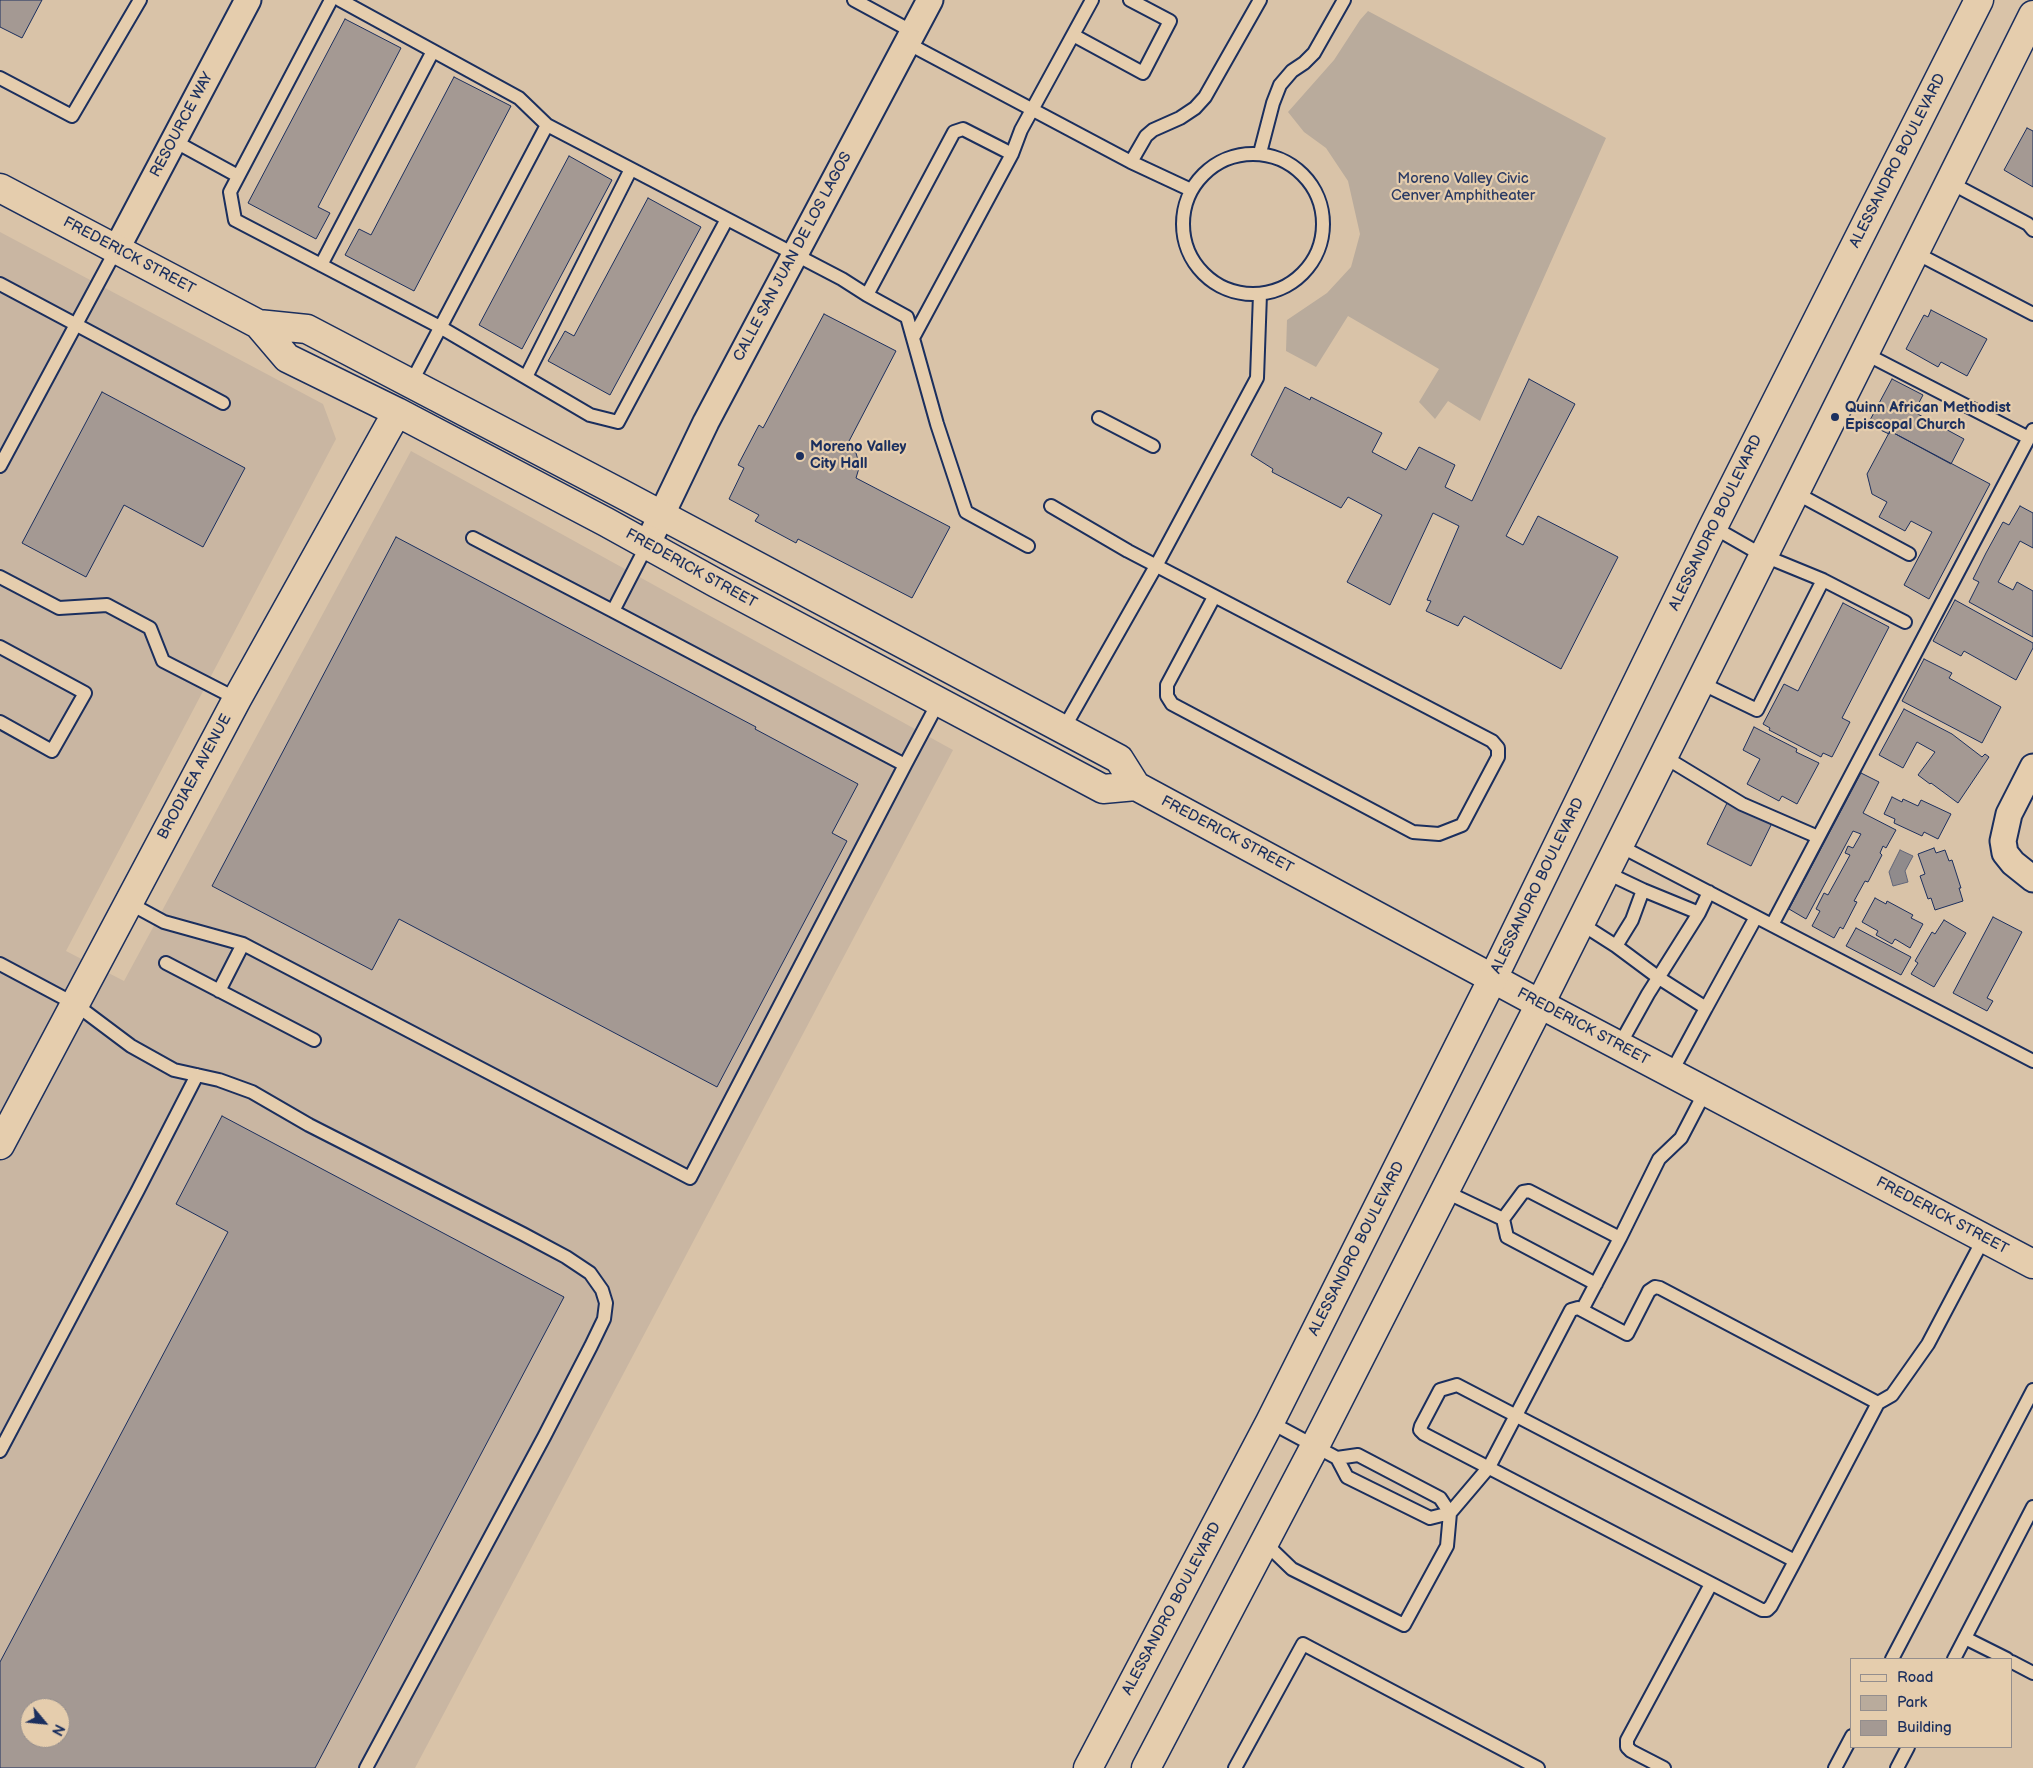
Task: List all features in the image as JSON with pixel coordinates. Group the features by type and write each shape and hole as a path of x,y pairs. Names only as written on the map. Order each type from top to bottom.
{"main road":[{"name":"ALESSANDRO BOULEVARD","path":"1088,1768 1270,1422 1493,978 1713,527 1978,0"},
{"path":"1146,1768 1264,1542 1326,1452 1444,1191 1540,1004 1762,555 2033,15"},
{"name":"FREDERICK STREET","path":"0,188 258,324 307,329 612,488 1119,759 1136,786 1540,1004 2033,1264"},
{"name":"FREDERICK STREET","path":"258,324 287,358 397,412 1102,789 1136,786"},
{"name":"BRODIAEA AVENUE","path":"0,1145 237,699 397,412"},
{"path":"854,657 867,652 887,657 1040,735 1064,728"}],"street":[{"name":"RESOURCE WAY","path":"116,250 248,0"},
{"name":"CALLE SAN JUAN DE LOS LAGOS","path":"647,545 706,422 930,0"},
{"path":"2033,767 2005,824 2003,841 2005,852 2012,863 2033,879"}],"lane":[{"path":"0,78 72,116 140,0"},
{"path":"331,0 230,192 236,220 440,327 590,415 618,422 727,219"},
{"path":"340,0 519,98 547,125 842,279 907,317 937,424 966,512 1028,546"},
{"path":"854,0 910,37 1033,108 1131,162 1191,190"},
{"path":"913,338 1012,154 1021,130 1092,0"},
{"path":"1073,35 1142,73 1170,21 1130,0"},
{"path":"1131,162 1146,136 1153,130 1188,113 1205,97 1260,0"},
{"path":"1260,153 1273,103 1280,85 1292,71 1314,53 1344,0"},
{"path":"321,265 433,51"},
{"path":"411,383 547,125"},
{"path":"867,295 954,132 963,129 1012,154"},
{"path":"174,141 238,176"},
{"path":"1260,153 1287,161 1308,178 1321,202 1324,230 1316,257 1298,278 1274,292 1246,294 1220,286 1199,269 1186,244 1183,217 1191,190 1208,169 1233,156 1260,153"},
{"path":"526,378 631,169"},
{"path":"1949,182 2028,224 2033,230"},
{"path":"0,466 116,250"},
{"path":"1914,252 2033,314"},
{"path":"0,284 224,403"},
{"path":"1064,728 1156,566 1257,378 1260,294"},
{"path":"1772,925 2031,434 1864,354"},
{"path":"1099,418 1153,446"},
{"path":"1794,492 1910,554"},
{"path":"1051,506 1214,597 1492,741 1498,748 1498,757 1462,825 1439,834 1413,832 1172,704 1167,696 1167,685 1214,597"},
{"path":"1713,527 1762,555 1823,580 1905,622"},
{"path":"473,538 905,765"},
{"path":"614,611 647,545"},
{"path":"0,577 59,608 107,605 150,628 163,661 237,699"},
{"path":"1700,682 1757,710 1823,580"},
{"path":"0,648 84,693 52,751 0,722"},
{"path":"128,903 164,922 243,944 690,1178 939,701"},
{"path":"1663,756 1742,804 1818,837"},
{"path":"1618,845 2033,1061"},
{"path":"1605,872 1699,913"},
{"path":"1616,946 1632,920 1643,890"},
{"path":"1619,1046 1699,913 1709,892"},
{"path":"1671,1073 1756,917"},
{"path":"1580,923 1706,1008"},
{"path":"219,991 243,944"},
{"path":"166,963 314,1040"},
{"path":"0,964 75,1004 131,1046 174,1070 218,1080 252,1092 309,1125 435,1188 566,1257 590,1273 602,1290 606,1303 604,1319 544,1438 366,1768"},
{"path":"0,1451 138,1190 196,1075"},
{"path":"1582,1310 1659,1159 1681,1138 1706,1090"},
{"path":"1596,1284 1507,1237 1503,1219 1523,1192 1529,1190 1620,1238"},
{"path":"1444,1191 1503,1219"},
{"path":"1795,1561 1457,1385 1440,1390 1420,1426 1420,1430 1424,1434 1711,1584 1762,1610 1767,1610 1771,1606 1795,1561 1878,1403 1892,1395 1928,1344 1984,1238"},
{"path":"1270,1422 1326,1452 1348,1478 1430,1518 1450,1513 1489,1468 1571,1310 1578,1308 1627,1334 1649,1291 1655,1287 1878,1403"},
{"path":"1893,1658 2033,1390"},
{"path":"1264,1542 1292,1569 1404,1625 1447,1546 1450,1513 1440,1498 1358,1455 1326,1452"},
{"path":"1955,1658 2033,1507"},
{"path":"1664,1768 1631,1751 1627,1747 1627,1740 1711,1584"},
{"path":"1965,1638 2005,1658"},
{"path":"1235,1768 1302,1644 1538,1768"},
{"path":"2013,1663 2033,1673"},
{"path":"1835,1768 1850,1740"},
{"path":"1897,1768 1907,1748"}],"shaded area":[{"path":"0,232 323,404 336,439 66,951 124,981 411,451 953,750 415,1768 0,1768"},
{"path":"1900,850 1913,856 1905,871 1908,882 1893,886 1889,872"}],"green space":[{"name":"Moreno Valley Civic Cenver Amphitheater","path":"1368,11 1606,138 1480,421 1448,401 1435,419 1419,402 1439,369 1348,316 1316,367 1286,351 1287,320 1327,293 1351,267 1360,234 1348,181 1326,148 1304,132 1288,112 1334,60"}],"building":[{"path":"0,0 42,0 22,38 0,27"},
{"path":"345,19 401,48 318,207 330,213 316,239 248,203"},
{"path":"454,77 511,106 414,291 345,255 359,229 371,235"},
{"path":"2027,128 2033,131 2033,187 2004,170"},
{"path":"569,156 612,180 522,349 479,325"},
{"path":"648,198 701,227 610,395 548,361 565,331 574,336"},
{"path":"1931,310 1987,339 1967,376 1941,362 1938,367 1906,349 1924,315 1928,317"},
{"name":"Moreno Valley City Hall","path":"824,314 896,351 847,445 856,453 858,460 859,468 856,478 950,527 912,598 798,539 796,543 755,521 759,515 729,499 744,468 738,465 759,425 763,428"},
{"path":"1529,379 1575,404 1506,536 1523,545 1538,516 1618,557 1561,669 1464,616 1458,626 1426,611 1431,601 1427,600 1459,526 1433,513 1390,605 1347,582 1382,515 1348,497 1341,508 1272,472 1273,469 1251,455 1285,387 1310,400 1311,397 1382,433 1372,452 1406,470 1419,447 1455,465 1445,487 1472,501"},
{"path":"1892,379 1923,395 1914,412 1964,439 1951,464 1890,431 1889,434 1874,427 1875,425 1869,422"},
{"path":"102,392 245,468 203,547 124,505 86,577 22,543"},
{"path":"1890,431 1990,484 1929,599 1904,585 1932,532 1911,521 1905,531 1879,517 1887,502 1872,494 1867,474"},
{"path":"2020,506 2033,513 2033,548 2020,541 1998,582 2013,590 2017,582 2033,591 2033,637 1969,602 1979,582 1973,579 1986,553 2003,522 2009,525"},
{"path":"396,537 756,727 755,729 858,784 832,833 847,841 717,1087 399,919 372,970 212,886"},
{"path":"1955,600 2033,643 2033,648 2016,680 1964,651 1961,656 1933,641"},
{"path":"1843,603 1889,627 1842,718 1850,722 1832,757 1823,753 1821,757 1769,730 1770,728 1763,724 1784,684 1798,691"},
{"path":"1924,659 1952,673 1949,678 2001,707 1982,743 1902,701"},
{"path":"1904,709 1952,734 1982,757 1985,754 1989,757 1958,803 1918,775 1935,752 1917,742 1903,768 1879,755"},
{"path":"1754,727 1797,749 1796,752 1819,763 1797,804 1782,796 1779,801 1747,784 1760,759 1743,750"},
{"path":"1861,773 1879,782 1863,813 1896,830 1886,848 1883,846 1880,853 1882,855 1868,882 1865,881 1854,901 1857,902 1843,929 1840,927 1834,938 1812,926 1820,911 1816,909 1824,893 1828,895 1850,855 1845,853 1848,846 1853,848 1861,834 1853,831 1806,919 1789,909"},
{"path":"1892,797 1902,802 1903,799 1918,806 1921,800 1951,814 1938,839 1924,832 1922,836 1894,823 1895,819 1884,814"},
{"path":"1729,799 1773,821 1751,866 1707,844"},
{"path":"1934,848 1936,853 1945,850 1949,861 1952,860 1963,901 1935,910 1931,898 1928,899 1920,876 1925,874 1918,854"},
{"path":"1875,898 1886,904 1887,901 1913,915 1911,918 1923,924 1910,948 1895,939 1892,944 1876,935 1878,931 1862,922"},
{"path":"1993,917 2022,932 1987,998 1993,1001 1987,1011 1953,993"},
{"path":"1944,920 1966,933 1934,987 1911,974 1918,963 1915,961 1932,932 1935,934"},
{"path":"1856,928 1911,957 1901,975 1846,946"},
{"path":"222,1116 564,1297 315,1768 0,1768 0,1662 228,1232 176,1204"}],"place":[{"name":"Quinn African Methodist Episcopal Church","path":"1835,417"},
{"name":"Moreno Valley City Hall","path":"800,456"}]}
